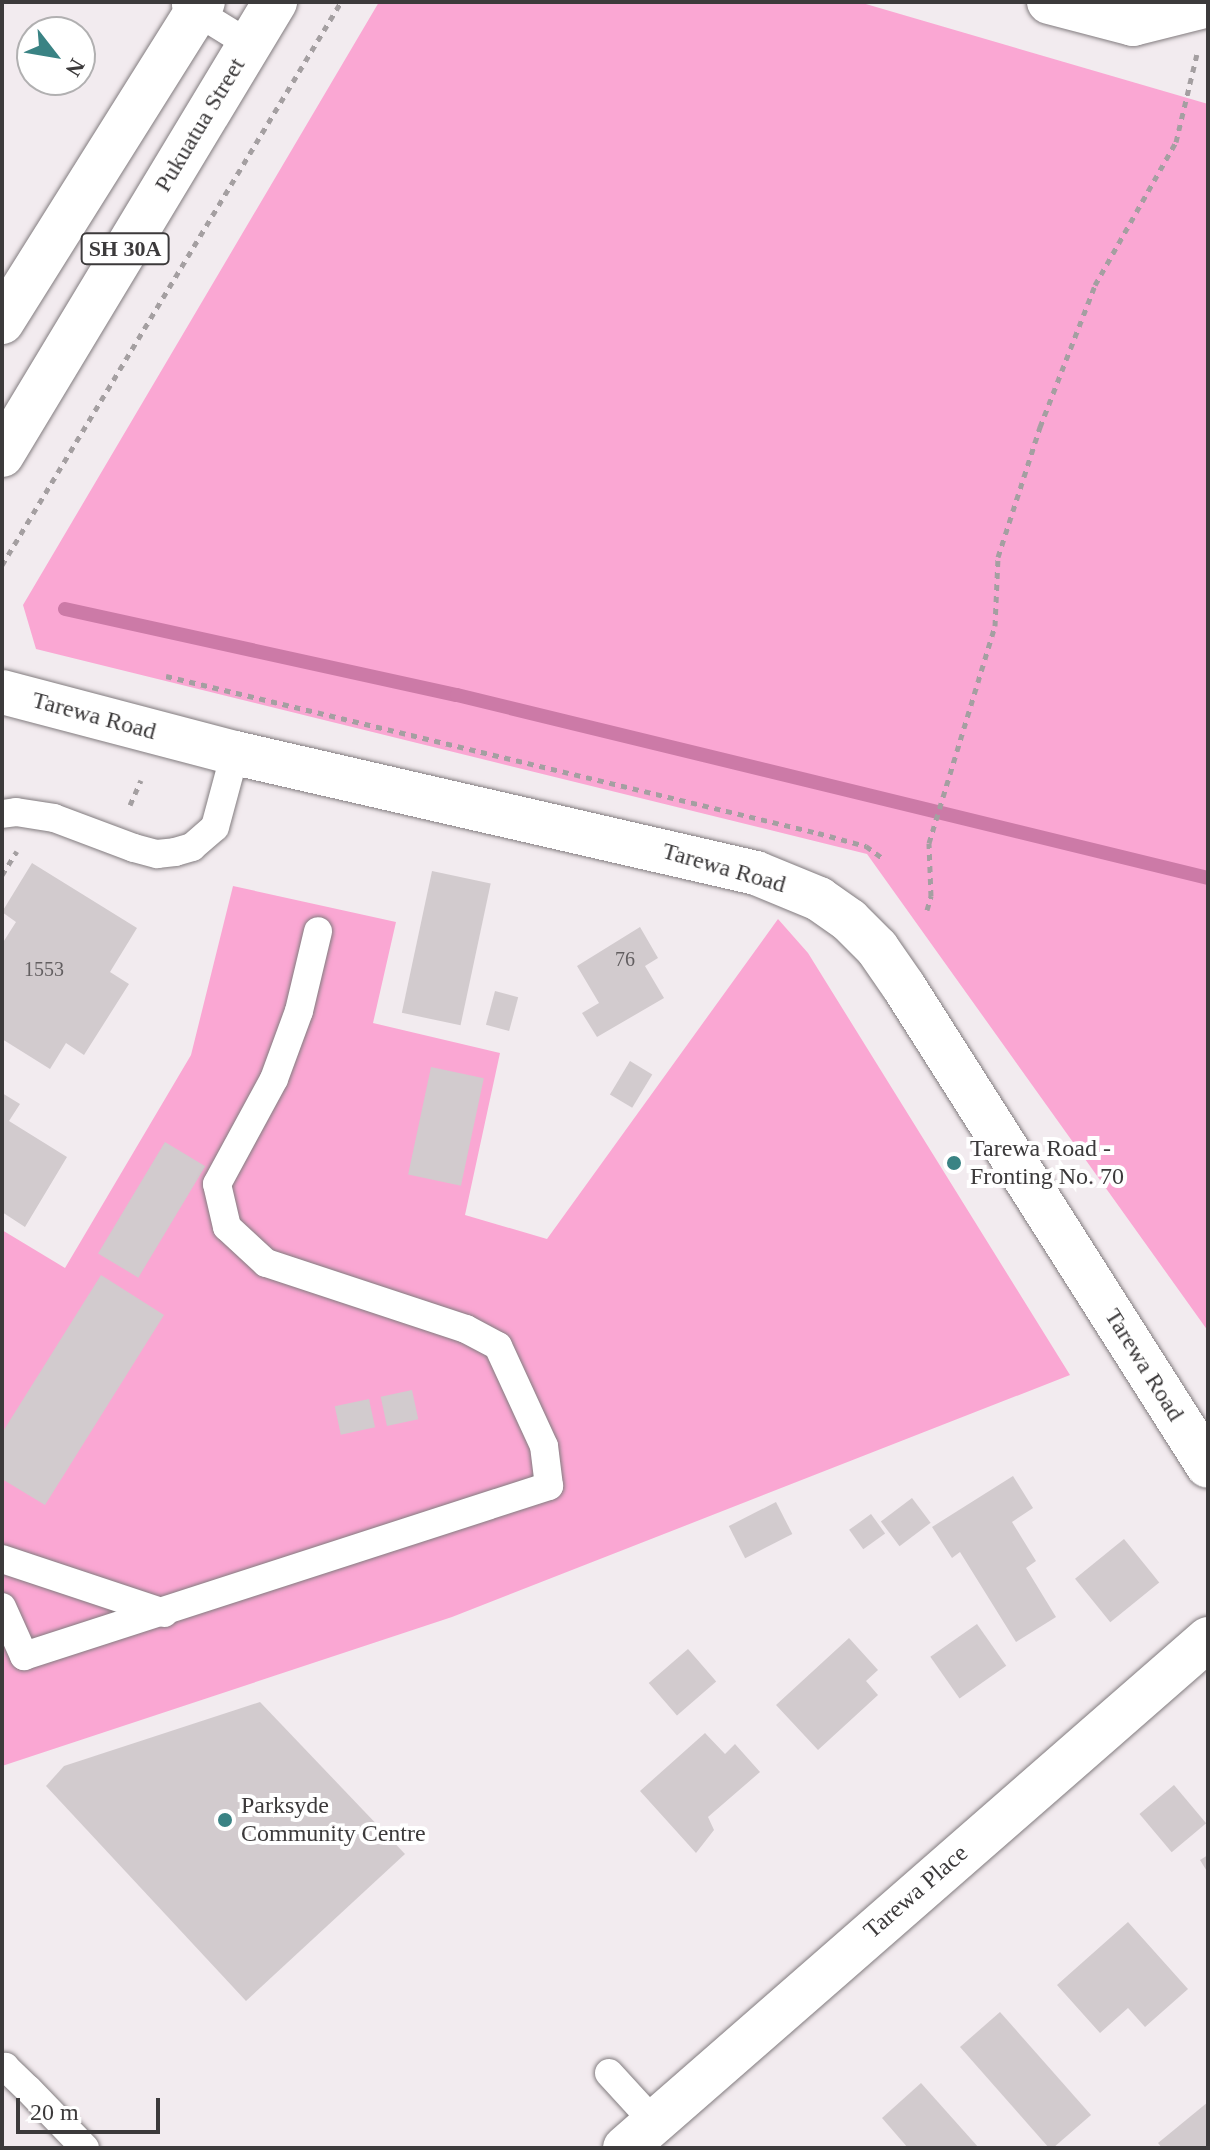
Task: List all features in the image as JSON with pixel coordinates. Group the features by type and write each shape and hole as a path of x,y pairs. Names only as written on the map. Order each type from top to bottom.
{"street":[{"name":"Pukuatua Street","path":"2,455 275,2"},
{"path":"1049,2 1133,24 1208,5"},
{"name":"SH 30A","path":"2,322 194,5"},
{"name":"Tarewa Road","path":"2,692 235,753 756,873 819,899 849,920 877,948 904,987 1208,1466"},
{"name":"Tarewa Place","path":"639,2134 1208,1639"}],"lane":[{"path":"194,5 249,44"},
{"path":"2,814 16,812 54,818 123,845 157,854 175,852 192,847 215,827 235,753"},
{"path":"2,1607 13,1660 549,1486 544,1446 498,1346 466,1329 266,1263 227,1227 217,1184 274,1079 299,1011 318,931"},
{"path":"2,1559 164,1613"},
{"path":"2,2069 5,2067 85,2148"},
{"path":"609,2073 639,2134"}],"path":[{"path":"2,565 341,2"},
{"path":"927,910 931,896 929,843 933,823 995,626 998,557 1040,427 1095,285 1176,142 1208,5"},
{"path":"166,676 818,833 866,846 881,857"}],"shaded area":[{"path":"379,2 859,2 1208,104 1208,1331 867,854 36,649 23,605"},
{"path":"233,886 396,922 373,1023 500,1053 465,1215 547,1239 778,919 808,953 1070,1375 452,1617 2,1766 2,1230 65,1268 191,1055"}],"building":[{"path":"32,863 137,928 110,972 129,984 84,1055 66,1043 50,1069 2,1039 2,944 16,922 2,912"},
{"path":"432,871 491,883 461,1025 402,1013"},
{"path":"640,927 658,958 645,966 664,998 597,1037 582,1013 599,1003 577,966"},
{"path":"495,991 518,997 509,1031 486,1025"},
{"path":"630,1061 652,1074 632,1108 610,1094"},
{"path":"431,1067 484,1078 461,1186 408,1175"},
{"path":"2,1093 20,1104 9,1121 67,1157 25,1227 2,1212"},
{"path":"165,1142 205,1166 138,1278 98,1253"},
{"path":"101,1275 164,1315 45,1505 2,1479 2,1433"},
{"path":"412,1390 418,1419 387,1426 381,1397"},
{"path":"369,1399 375,1427 341,1435 335,1406"},
{"path":"1013,1476 1033,1508 1012,1522 1036,1561 1026,1568 1056,1617 1016,1642 960,1552 952,1558 932,1527"},
{"path":"912,1498 931,1523 900,1546 881,1521"},
{"path":"776,1502 792,1534 745,1558 729,1526"},
{"path":"871,1514 885,1533 863,1549 849,1530"},
{"path":"1124,1539 1159,1583 1110,1622 1075,1579"},
{"path":"977,1624 1006,1666 960,1698 930,1657"},
{"path":"849,1638 878,1670 866,1681 878,1695 818,1750 776,1705"},
{"path":"688,1649 716,1681 677,1716 649,1683"},
{"name":"Parksyde Community Centre","path":"260,1702 405,1854 246,2001 46,1786 64,1766"},
{"path":"705,1733 725,1754 735,1744 760,1772 708,1817 714,1830 696,1853 640,1791"},
{"path":"1174,1785 1206,1823 1172,1852 1140,1814"},
{"path":"1208,1855 1208,1873 1200,1860"},
{"path":"1128,1922 1188,1989 1145,2027 1128,2008 1100,2033 1057,1985"},
{"path":"1000,2012 1091,2115 1053,2148 1049,2148 960,2047"},
{"path":"921,2083 979,2148 908,2148 882,2118"},
{"path":"1208,2102 1208,2148 1162,2148 1158,2143"}],"waterway":[{"path":"65,609 457,695 1208,878"}],"place":[{"name":"Tarewa Road - Fronting No. 70","path":"954,1163"},
{"name":"Parksyde Community Centre","path":"225,1820"}]}
